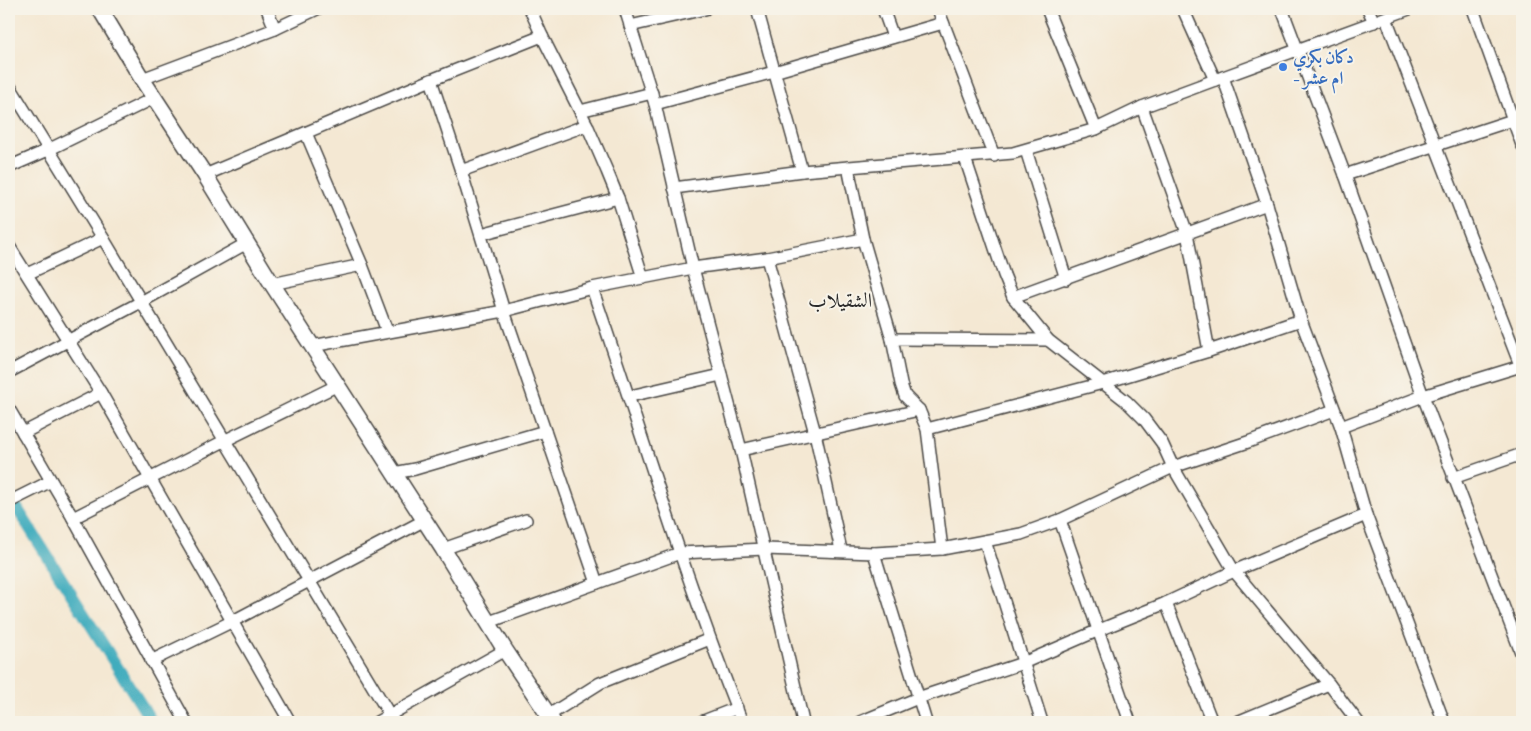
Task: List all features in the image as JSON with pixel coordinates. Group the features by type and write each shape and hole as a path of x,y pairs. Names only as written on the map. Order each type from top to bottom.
{"street":[{"path":"100,9 154,98 205,174 272,284 551,719 600,683 710,640"},
{"path":"267,9 275,28"},
{"path":"142,79 275,28 317,9"},
{"path":"530,9 587,125 618,198 643,278"},
{"path":"625,9 653,98 693,268 741,450 803,722"},
{"path":"630,26 705,9"},
{"path":"757,9 802,171"},
{"path":"883,9 893,37"},
{"path":"938,9 994,156"},
{"path":"1047,9 1096,129"},
{"path":"1183,9 1219,79 1267,204 1301,320 1341,427 1366,515 1444,722"},
{"path":"1282,9 1345,175 1453,478 1522,655"},
{"path":"1368,9 1374,22"},
{"path":"674,188 802,171 994,156 1026,150 1096,129 1142,107 1409,9"},
{"path":"1473,9 1518,118 1522,145"},
{"path":"1341,427 1423,396 1521,368 1386,18"},
{"path":"580,111 653,98 774,72 943,23"},
{"path":"205,174 430,80 542,36"},
{"path":"430,80 461,171 504,311 597,583"},
{"path":"9,86 103,238 392,719"},
{"path":"9,167 154,98"},
{"path":"1142,107 1187,233 1209,351"},
{"path":"1345,175 1518,118"},
{"path":"461,171 587,125"},
{"path":"306,133 362,265 387,331"},
{"path":"1026,150 1066,278"},
{"path":"965,158 1013,297 1048,340 1126,401 1144,419 1162,443 1173,467 1234,571 1329,684 1358,722"},
{"path":"848,167 863,239 892,338 901,384 906,396 919,410 927,429 942,549"},
{"path":"481,234 618,198"},
{"path":"1013,297 1267,204"},
{"path":"27,274 103,238"},
{"path":"312,346 504,311 592,288 693,268 767,258 863,239"},
{"path":"9,372 247,243"},
{"path":"9,246 69,340 152,479 290,722"},
{"path":"767,258 814,433 841,550"},
{"path":"272,284 362,265"},
{"path":"592,288 630,396 710,640 742,722"},
{"path":"927,429 1103,383 1209,351 1301,320"},
{"path":"892,338 1048,340"},
{"path":"630,396 721,374"},
{"path":"73,518 338,385"},
{"path":"23,433 101,393"},
{"path":"9,409 73,518 186,722"},
{"path":"741,450 919,410"},
{"path":"488,622 680,553 765,549 841,550 874,553 942,549 1021,534 1060,520 1173,467 1334,410"},
{"path":"394,473 415,469 545,431"},
{"path":"1453,478 1522,454"},
{"path":"9,502 51,481"},
{"path":"860,722 918,698 1023,663 1166,603 1234,571 1366,515"},
{"path":"152,661 233,621 425,520"},
{"path":"443,549 526,520"},
{"path":"1060,520 1130,722"},
{"path":"985,541 1042,722"},
{"path":"874,553 926,722"},
{"path":"1166,603 1212,722"},
{"path":"377,722 392,719 506,650"},
{"path":"1237,722 1329,684"},
{"path":"701,722 737,708"}],"waterway":[{"path":"9,508 15,505 152,722"}],"place":[{"name":"دكان بكري - ام عشر","path":"1283,67"}],"district":[{"name":"الشقيلاب","path":"840,300"}]}
